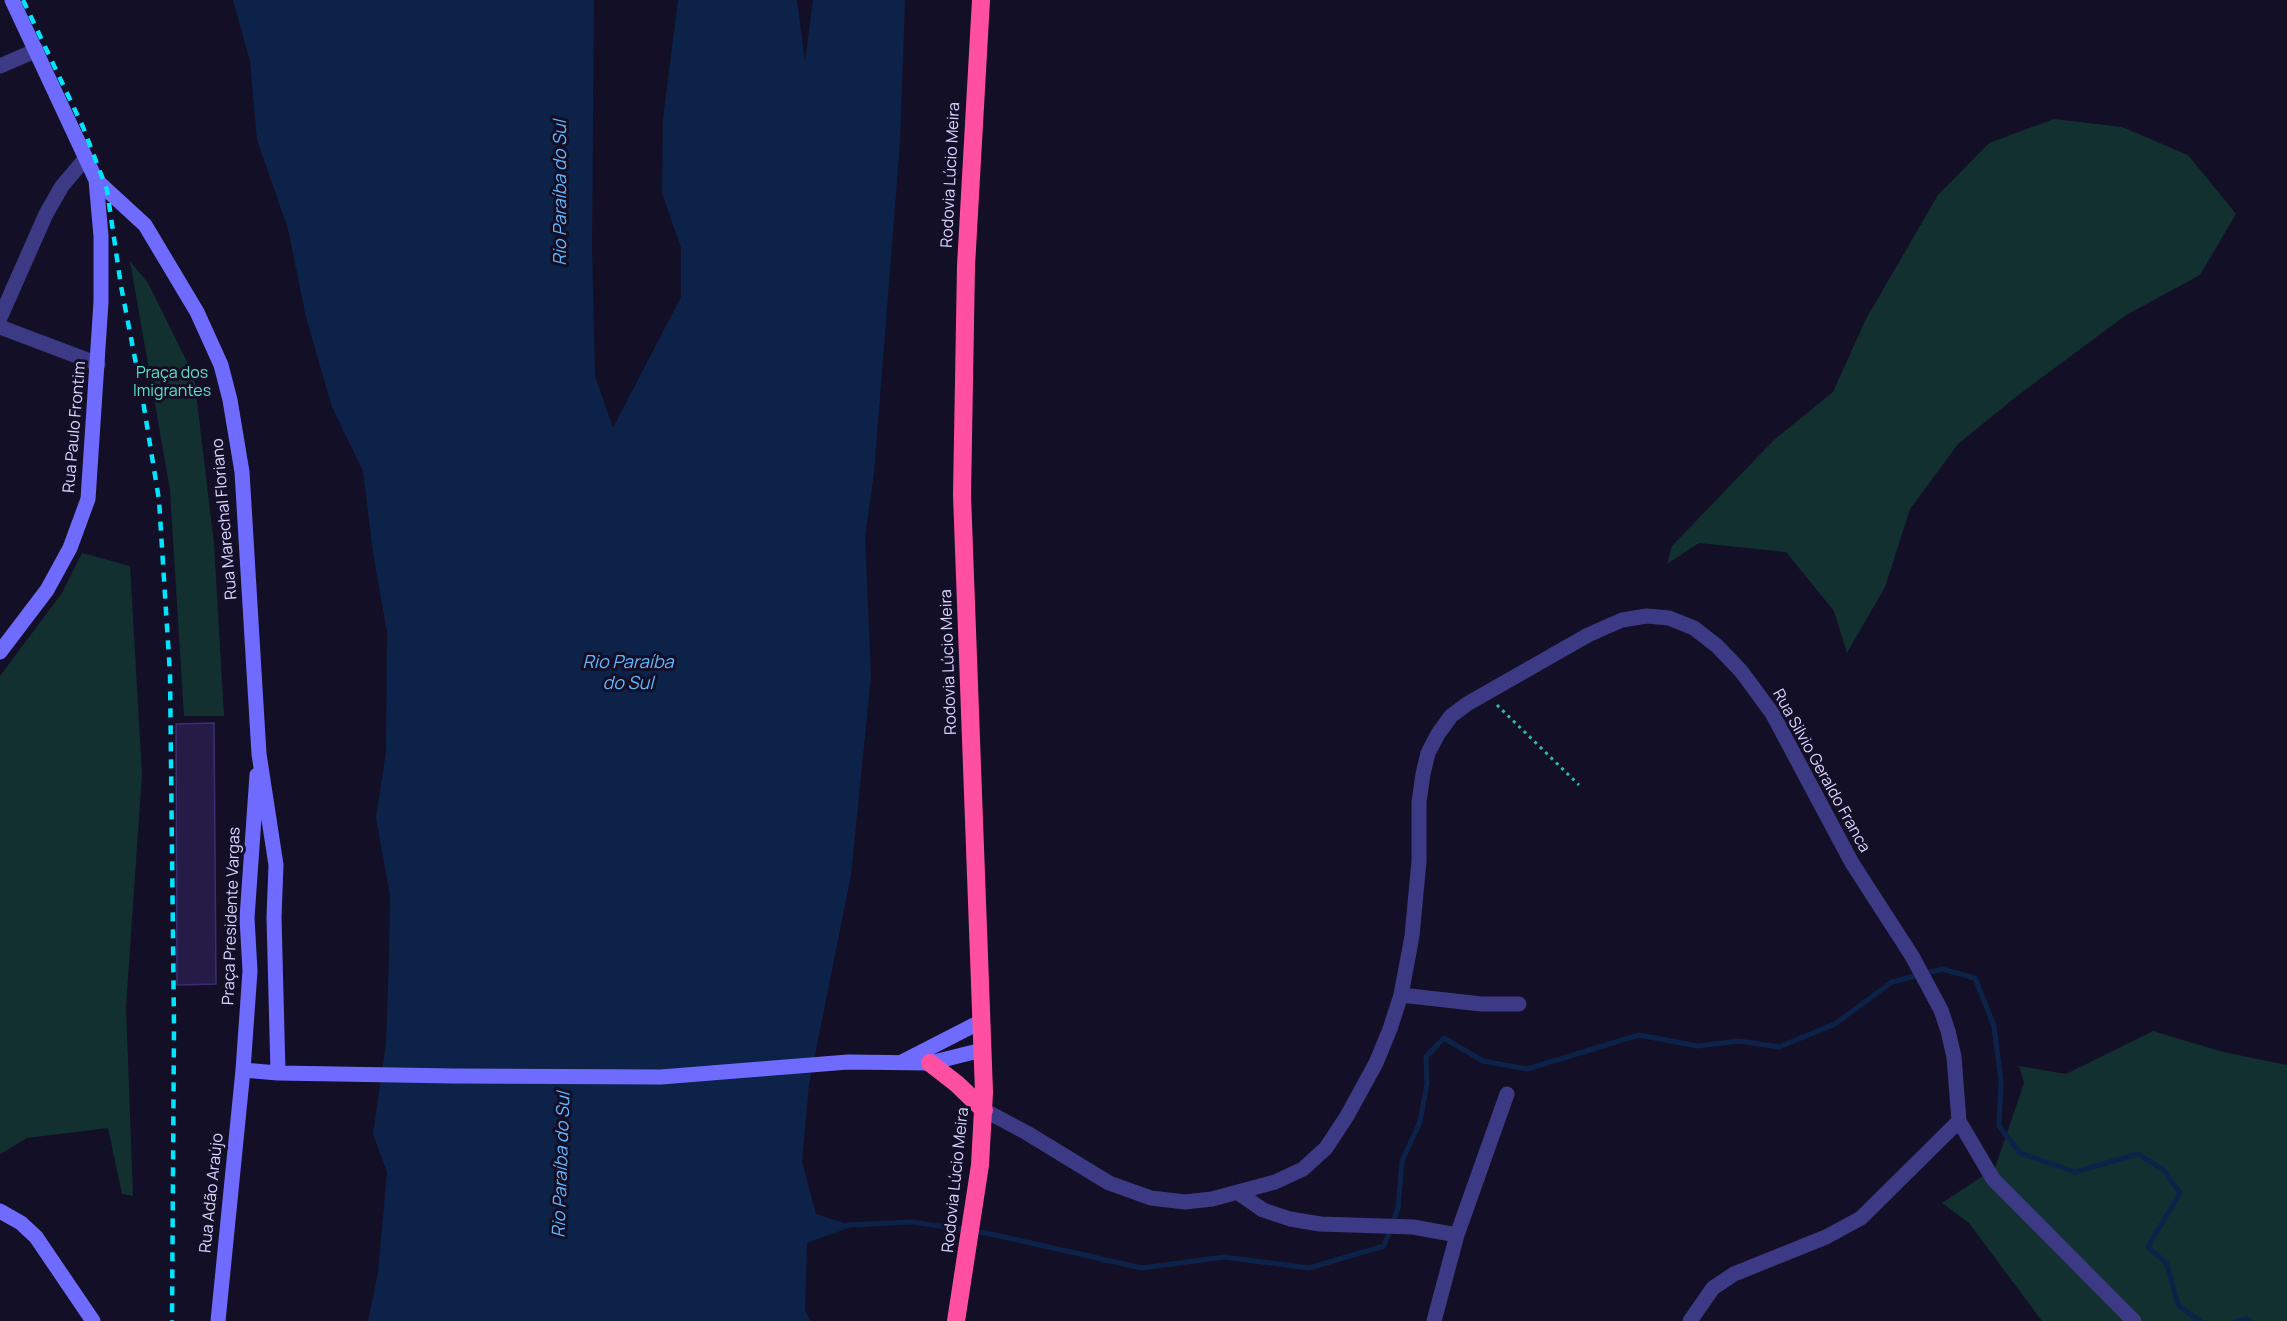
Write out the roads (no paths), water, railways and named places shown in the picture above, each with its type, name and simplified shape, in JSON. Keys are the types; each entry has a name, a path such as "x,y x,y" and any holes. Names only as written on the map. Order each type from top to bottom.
{"highway":[{"name":"Rodovia Lúcio Meira","path":"956,1321 974,1215 984,1110 963,495 966,266 981,0"},
{"path":"930,1063 984,1110"}],"main road":[{"path":"12,0 96,180"},
{"name":"Rua Paulo Frontim","path":"0,652 47,590 70,548 88,499 98,364 101,247 96,180"},
{"name":"Rua Marechal Floriano","path":"96,180 145,225 196,312 221,364 230,400 242,472 259,754"},
{"path":"259,754 276,865 274,917 278,1073"},
{"name":"Praça Presidente Vargas","path":"243,1070 250,971 247,918 259,754"},
{"path":"247,918 274,917"},
{"path":"250,971 275,971"},
{"path":"897,1065 981,1021"},
{"path":"243,1070 278,1073 661,1077 848,1062 897,1065 930,1063 982,1050"},
{"name":"Rua Adão Araújo","path":"218,1321 243,1070"},
{"path":"0,1211 21,1223 36,1237 93,1321"}],"street":[{"path":"0,66 37,50"},
{"path":"0,318 46,214 62,186 85,159"},
{"path":"0,327 98,364"},
{"name":"Rua Silvio Geraldo Franca","path":"984,1110 1027,1133 1109,1183 1151,1198 1185,1202 1240,1194 1303,1169 1326,1148 1376,1063 1401,995 1412,936 1419,861 1419,802 1428,753 1451,716 1588,635 1622,620 1647,616 1669,618 1694,628 1717,646 1741,671 1772,713 1852,863 1912,956 1941,1010 1954,1057 1959,1121"},
{"path":"1401,995 1481,1004 1519,1004"},
{"path":"1434,1321 1457,1235 1507,1094"},
{"path":"1690,1321 1713,1287 1734,1274 1826,1237 1862,1218 1959,1121 1993,1179 2134,1321"},
{"path":"1240,1194 1263,1210 1290,1219 1320,1224 1413,1227 1457,1235"}],"water":[{"name":"Rio Paraíba do Sul","path":"233,0 594,0 592,247 595,376 613,428 681,297 681,248 662,193 663,119 678,0 797,0 805,61 813,0 905,0 900,142 874,473 865,537 871,677 851,875 809,1084 802,1162 816,1214 854,1226 807,1243 805,1310 810,1321 368,1321 378,1273 387,1172 373,1134 386,1044 389,959 390,895 376,818 386,752 387,632 373,552 363,471 332,407 306,317 288,229 257,140 250,61"}],"waterway":[{"path":"848,1225 912,1222 986,1233 1142,1268 1224,1257 1309,1268 1384,1246 1398,1208 1402,1161 1420,1122 1427,1084 1426,1057 1444,1038 1483,1061 1527,1069 1639,1035 1698,1046 1739,1041 1779,1047 1835,1024 1892,982 1942,969 1975,978 1994,1026 2001,1081 1999,1126 2020,1153 2075,1172 2138,1154 2164,1170 2180,1193 2148,1247 2167,1264 2178,1305 2200,1321"},
{"path":"2236,1321 2247,1319 2250,1321"}],"railway":[{"path":"23,0 83,127 107,190 121,286 159,500 170,674 174,1027 172,1321"}],"park label":[{"name":"Praça dos Imigrantes","path":"172,383"}]}
